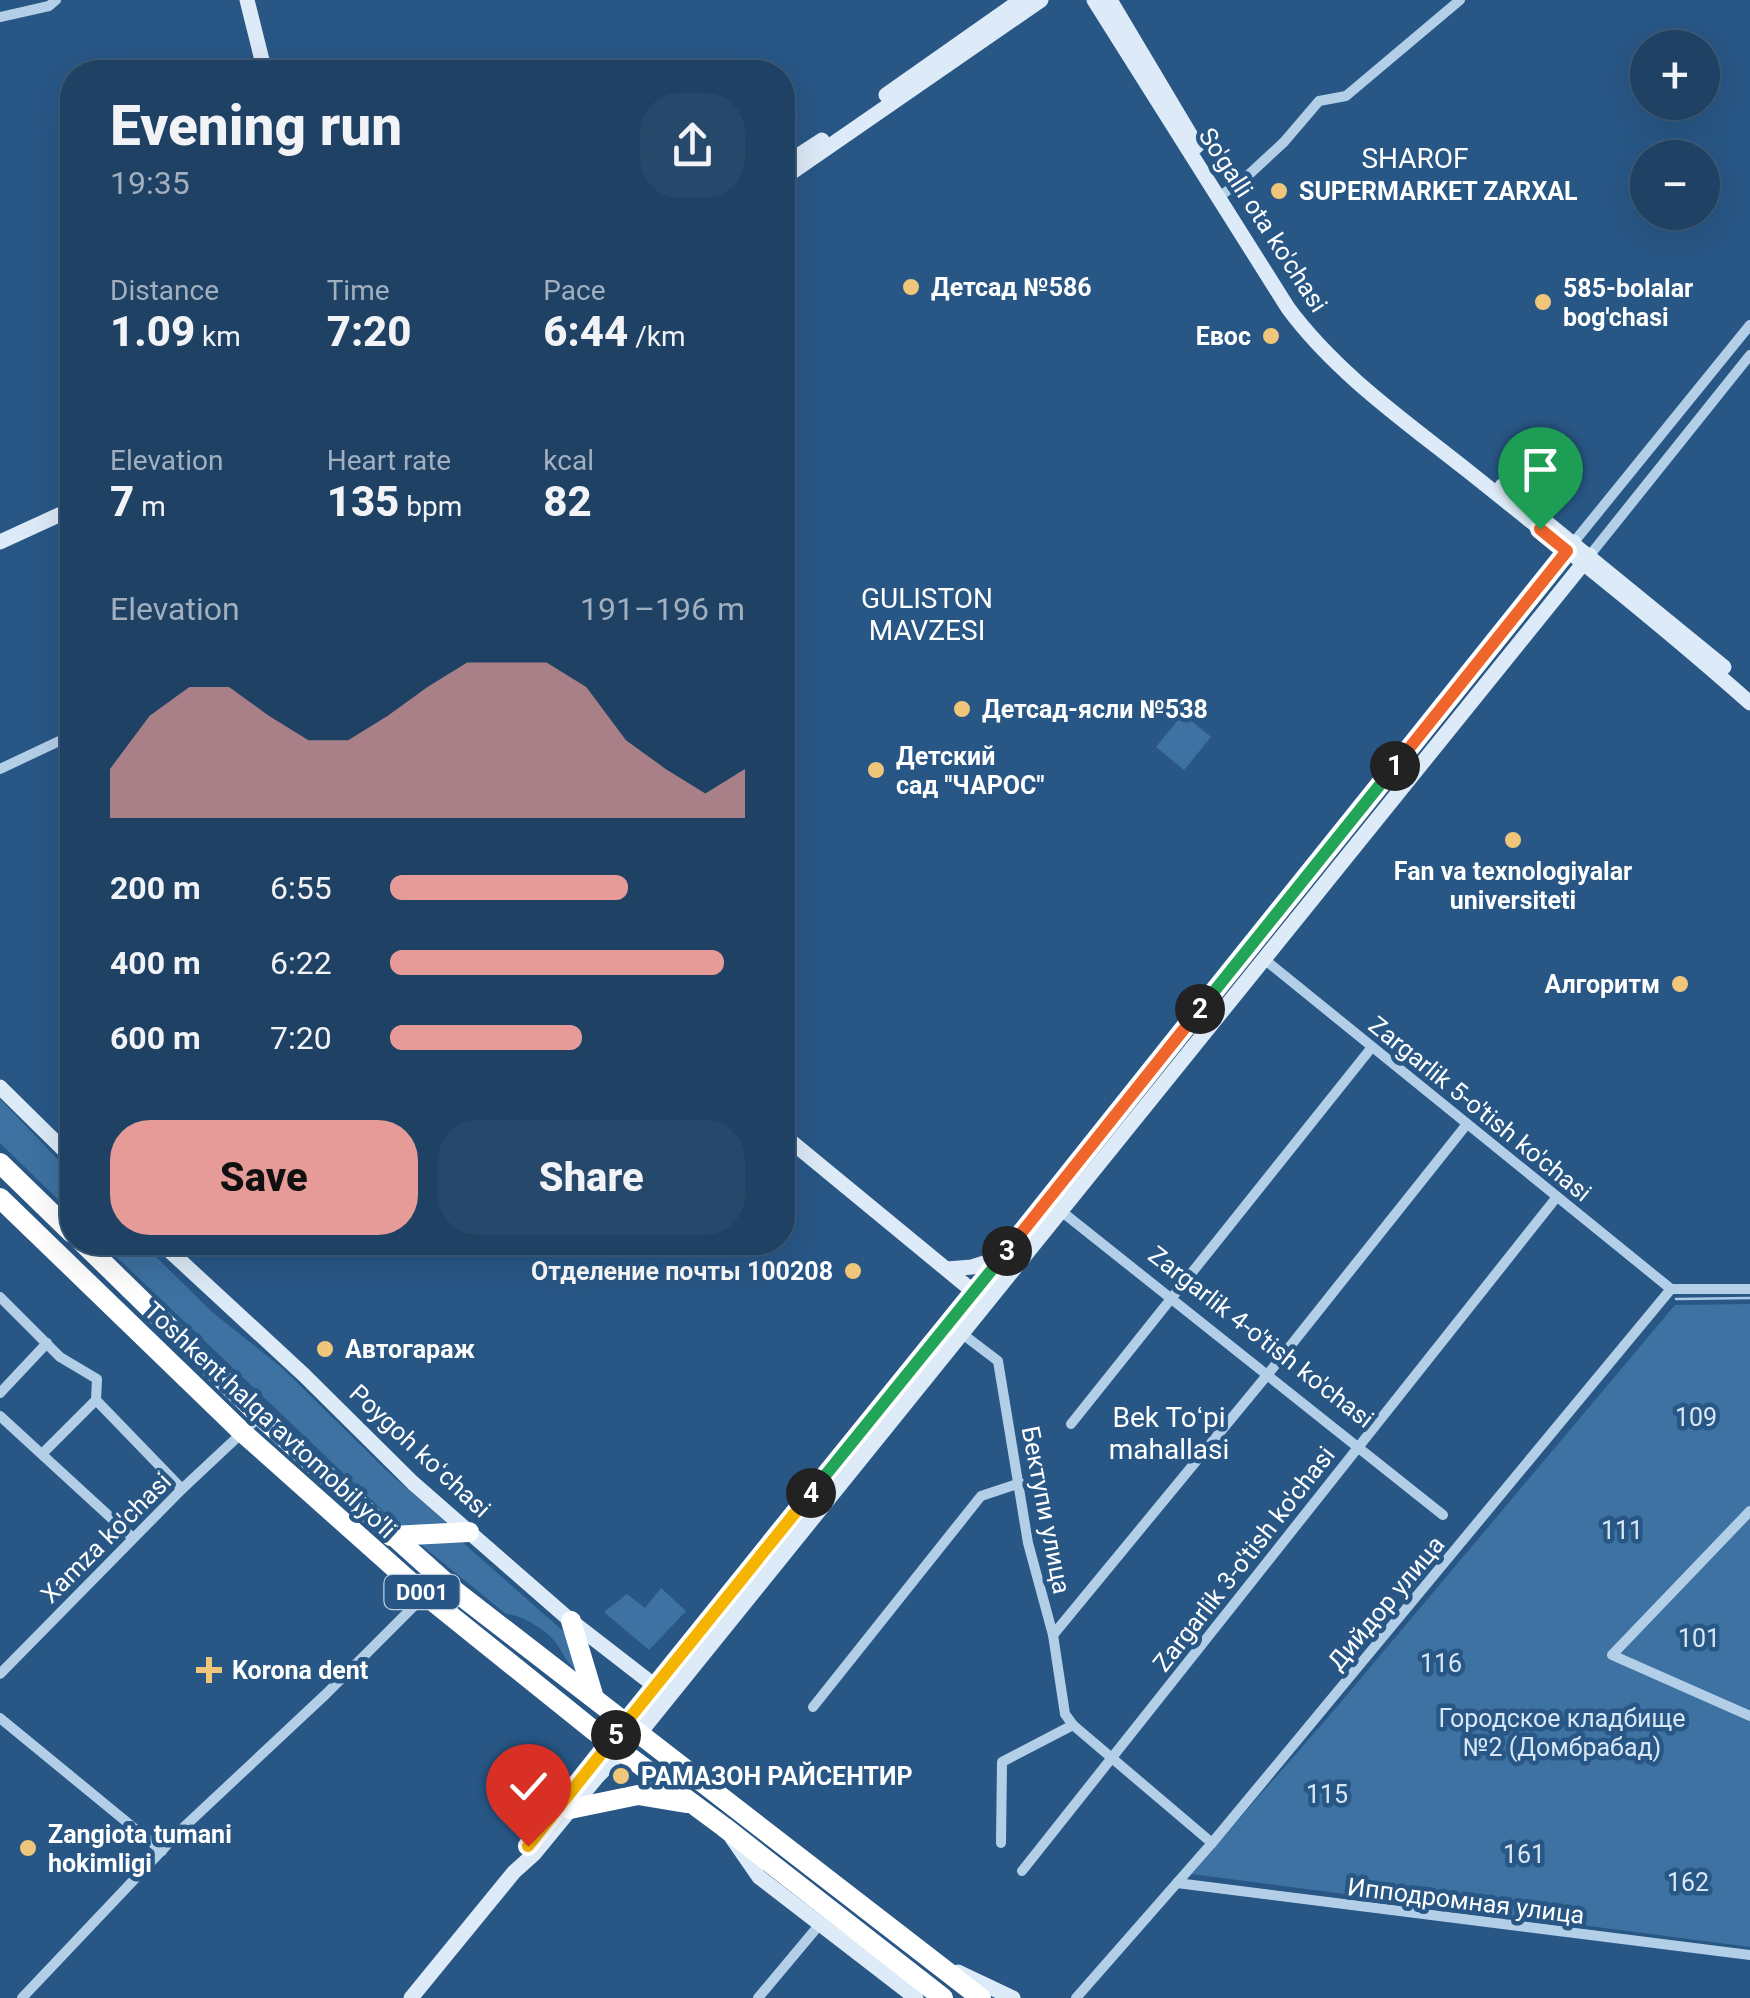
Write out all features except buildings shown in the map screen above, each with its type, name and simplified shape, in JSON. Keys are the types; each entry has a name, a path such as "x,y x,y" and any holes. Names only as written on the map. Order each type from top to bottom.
{"highway":[{"path":"0,1163 60,1221"},
{"name":"Toshkent halqa avtomobil yo'li","path":"0,1198 242,1432 424,1595 943,1998"},
{"name":"Toshkent halqa avtomobil yo'li","path":"95,1255 260,1416 391,1536 632,1729 981,1998"},
{"path":"391,1536 469,1532"},
{"path":"571,1620 595,1700"},
{"path":"570,1809 638,1794 695,1805"},
{"path":"788,1876 801,1856"}],"main road":[{"path":"247,0 262,60"},
{"path":"257,0 272,60"},
{"path":"795,157 1022,0"},
{"path":"795,170 1041,0"},
{"name":"So'galli ota ko'chasi","path":"1094,0 1294,303 1334,349 1750,690"},
{"name":"So'galli ota ko'chasi","path":"1110,0 1221,195"},
{"path":"0,542 60,514"},
{"path":"0,553 60,526"},
{"path":"632,1729 655,1686 1571,546"},
{"path":"514,1872 528,1846 632,1729 962,1334 1587,559"},
{"name":"So'galli ota ko'chasi","path":"1587,559 1750,702"},
{"path":"1310,871 1326,883"},
{"path":"1250,947 1264,959"},
{"path":"0,1087 60,1146"},
{"path":"795,1145 948,1269 971,1294"},
{"path":"795,1155 985,1305"},
{"name":"Zargarlik 4-o'tish ko'chasi","path":"1046,1200 1061,1211"},
{"name":"Poygoh koʻchasi","path":"174,1255 469,1532 655,1686"},
{"path":"948,1269 1001,1258"},
{"path":"411,1998 514,1872 534,1854 616,1747"},
{"path":"724,1826 759,1877 916,1998"},
{"path":"939,1963 1013,1998"}],"street":[{"path":"0,17 49,6 56,0"},
{"path":"1221,195 1284,142 1319,101 1346,96 1460,0"},
{"path":"1571,546 1750,325"},
{"path":"1587,559 1750,355"},
{"path":"1657,440 1672,452"},
{"path":"0,769 60,741"},
{"name":"Zargarlik 5-o'tish ko'chasi","path":"1264,959 1671,1289"},
{"path":"1071,1424 1372,1047"},
{"path":"1053,1636 1467,1124"},
{"name":"Zargarlik 3-o'tish ko'chasi","path":"1022,1871 1556,1198"},
{"name":"Zargarlik 4-o'tish ko'chasi","path":"1061,1211 1443,1515"},
{"path":"1671,1289 1750,1289"},
{"name":"Дийдор улица","path":"1076,1998 1212,1842 1671,1289"},
{"path":"0,1296 60,1357 97,1379 96,1400 42,1454"},
{"name":"Бектупи улица","path":"948,1323 998,1362 1028,1543 1053,1636 1066,1714 1073,1725"},
{"path":"0,1393 47,1343"},
{"path":"96,1400 182,1488"},
{"path":"0,1416 134,1538"},
{"name":"Xamza ko'chasi","path":"0,1674 182,1488 260,1416"},
{"path":"813,1707 981,1496 1020,1483"},
{"path":"1750,1511 1612,1656 1750,1716"},
{"path":"22,1998 162,1851 424,1595"},
{"path":"0,1718 162,1851"},
{"path":"1001,1843 1002,1762 1073,1725 1212,1842"},
{"name":"Ипподромная улица","path":"1177,1883 1750,1955"},
{"path":"758,1998 820,1924"}],"green space":[{"path":"1183,714 1211,737 1184,770 1156,747"},
{"path":"0,1099 60,1162 60,1201 0,1143"},
{"path":"115,1255 154,1255 212,1312 281,1367 387,1471 447,1523 404,1531"},
{"name":"Городское кладбище №2 (Домбрабад)","path":"1750,1304 1750,1947 1191,1874 1675,1305"},
{"path":"460,1540 571,1638 577,1671 547,1634 527,1620 506,1614 420,1544"},
{"path":"661,1588 686,1611 649,1650 604,1612 627,1594 645,1608"}],"waterway":[{"path":"1676,1299 1750,1298"}],"place":[{"name":"SUPERMARKET ZARXAL","path":"1279,191"},
{"name":"Детсад №586","path":"911,287"},
{"name":"585-bolalar bog'chasi","path":"1543,302"},
{"name":"Евос","path":"1271,336"},
{"name":"Детсад-ясли №538","path":"962,709"},
{"name":"Детский сад \"ЧАРОС\"","path":"876,770"},
{"name":"Fan va texnologiyalar universiteti","path":"1513,840"},
{"name":"Алгоритм","path":"1680,984"},
{"name":"Отделение почты 100208","path":"853,1271"},
{"name":"Автогараж","path":"325,1349"},
{"name":"Korona dent","path":"209,1670"},
{"name":"РАМАЗОН РАЙСЕНТИР","path":"621,1776"},
{"name":"Zangiota tumani hokimligi","path":"28,1848"}],"district":[{"name":"SHAROF","path":"1415,158"},
{"name":"GULISTON MAVZESI","path":"927,614"},
{"name":"Bek Toʻpi mahallasi","path":"1169,1433"}],"route":[{"path":"528,1846 1567,551 1540,529"}],"park label":[{"name":"109","path":"1696,1417"},
{"name":"111","path":"1622,1530"},
{"name":"101","path":"1699,1638"},
{"name":"116","path":"1441,1663"},
{"name":"115","path":"1327,1794"},
{"name":"161","path":"1524,1854"},
{"name":"162","path":"1688,1882"}]}
